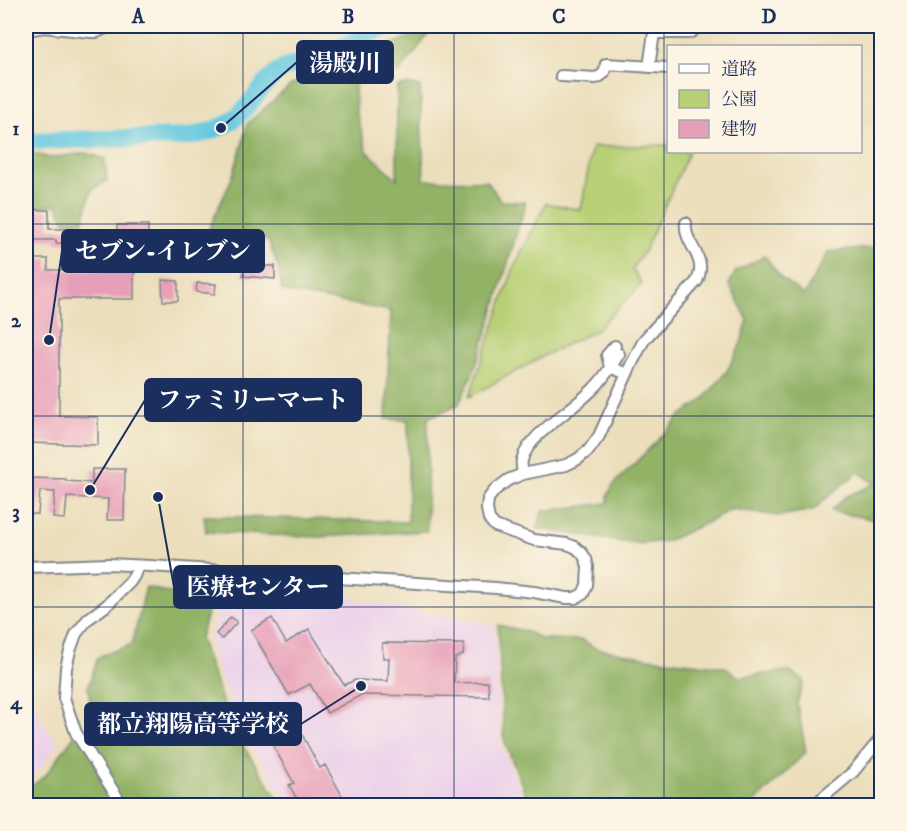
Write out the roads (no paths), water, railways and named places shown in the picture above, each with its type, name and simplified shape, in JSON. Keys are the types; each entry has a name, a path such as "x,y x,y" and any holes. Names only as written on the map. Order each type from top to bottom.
{"street":[{"path":"26,30 44,27 97,32 110,26"},
{"path":"649,67 654,33 689,33 695,26"},
{"path":"561,76 596,78 605,73 606,64 667,68"},
{"path":"26,567 108,564 496,588 566,598 575,598 583,594 587,585 588,567 581,552 567,544 534,540 495,526 489,519 488,499 508,480 523,474 566,465 589,450 644,340 700,275 700,261 686,229 686,223"},
{"path":"523,474 522,459 531,442 596,387 610,367 617,350"},
{"path":"610,367 627,374"},
{"path":"123,806 76,733 64,698 66,668 76,634 88,619 107,605 130,582 138,566"},
{"path":"813,806 853,772 882,737"}],"waterway":[{"path":"26,141 188,137 209,132 226,125 240,114 270,78 278,72 385,26"}],"place":[{"name":"湯殿川","path":"221,128"},
{"name":"セブン-イレブン","path":"49,340"},
{"name":"ファミリーマート","path":"90,490"},
{"name":"医療センター","path":"158,497"},
{"name":"都立翔陽高等学校","path":"361,686"}]}
